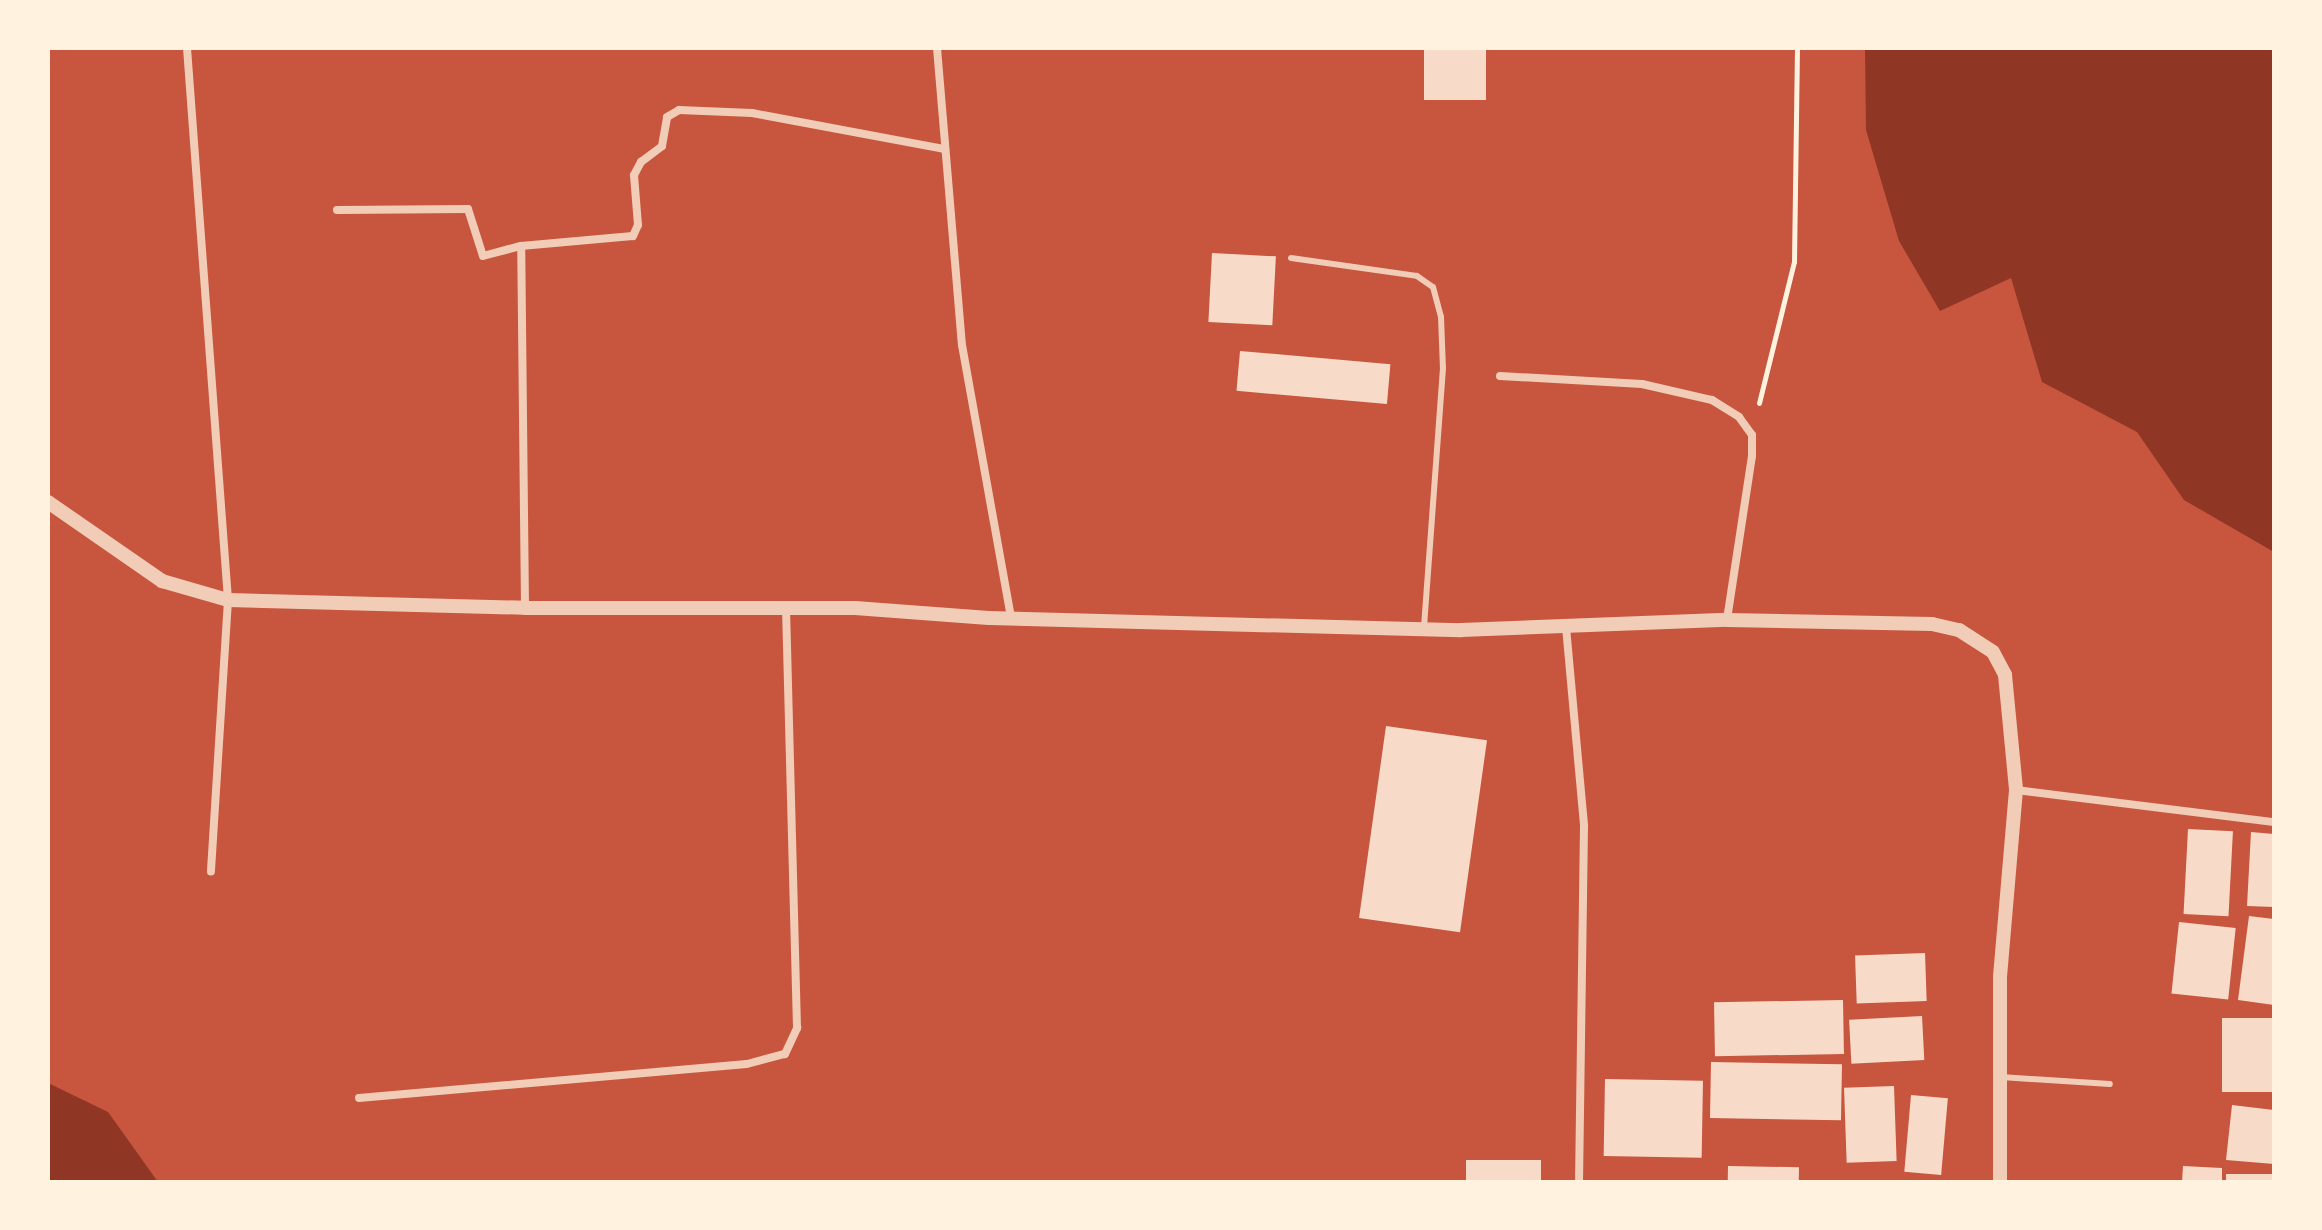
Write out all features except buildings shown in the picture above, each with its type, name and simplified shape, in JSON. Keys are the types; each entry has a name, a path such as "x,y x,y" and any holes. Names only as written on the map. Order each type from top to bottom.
{"street":[{"path":"187,48 228,600 211,871"},
{"path":"937,48 962,345 1011,618"},
{"path":"337,210 468,209 483,256 521,246 633,236 638,225 634,175 641,162 662,146 667,117 679,110 752,113 944,149"},
{"path":"521,246 525,608"},
{"path":"1500,376 1642,384 1712,400 1739,417 1752,435 1727,620"},
{"path":"48,502 162,581 228,600 525,608 786,606 1011,618 1424,626 1566,627 1727,620 1932,624 1959,630 1993,652 2005,675 2016,790 2000,977 2000,1182"},
{"path":"359,1098 747,1064 785,1054 797,1028 786,606"},
{"path":"1566,627 1584,826 1579,1182"},
{"path":"2016,790 2274,822"}],"lane":[{"path":"1291,258 1417,276 1433,287 1441,317 1443,368 1424,626"},
{"path":"2001,1077 2110,1084"}],"path":[{"path":"1752,435 1794,262 1797,48"}],"shaded area":[{"path":"1865,48 2274,48 2274,552 2184,500 2137,432 2042,382 2011,278 1940,311 1899,241 1866,130"},
{"path":"48,1083 108,1112 158,1182 48,1182"}]}
